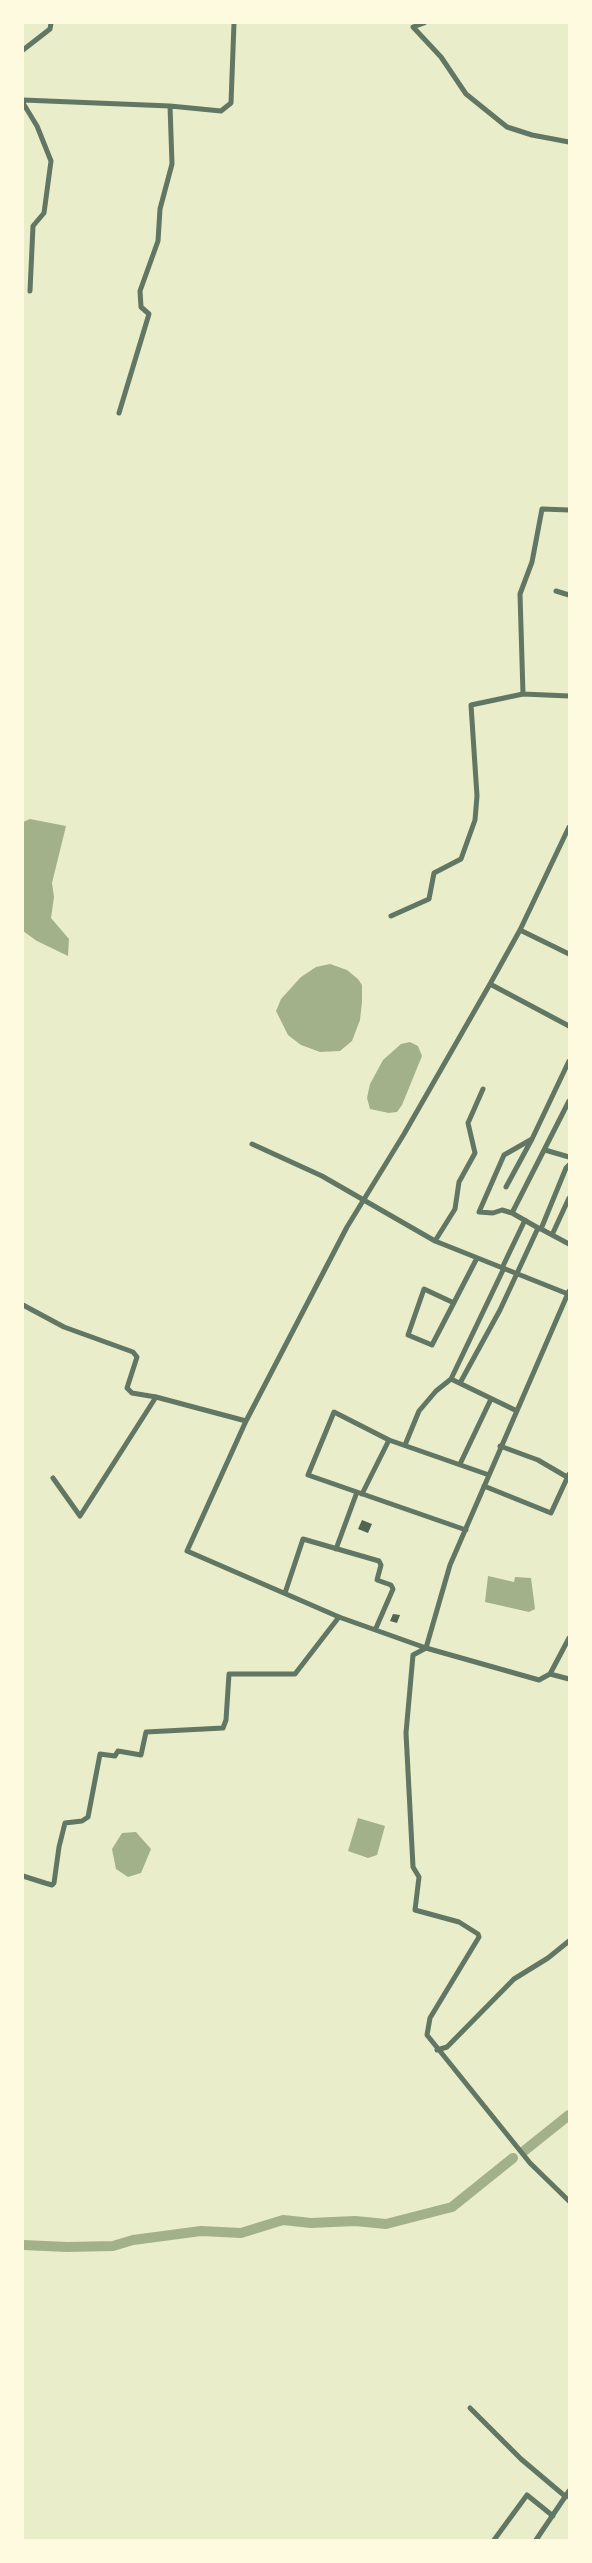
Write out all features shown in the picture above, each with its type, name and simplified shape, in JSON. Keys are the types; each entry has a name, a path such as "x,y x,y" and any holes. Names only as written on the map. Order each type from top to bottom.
{"street":[{"path":"23,50 50,29 51,23"},
{"path":"23,101 170,106 221,111 231,103 234,23"},
{"path":"425,23 413,27 441,57 466,94 507,127 569,142"},
{"path":"23,101 37,126 51,161 44,213 33,226 30,291"},
{"path":"119,412 149,314 141,307 140,291 158,241 160,209 172,164 170,106"},
{"path":"523,694 520,594 532,562 542,509 569,510"},
{"path":"556,591 569,594"},
{"path":"391,916 429,899 434,873 461,859 475,820 477,796 471,705 523,694 569,696"},
{"path":"569,827 520,930 404,1134 363,1199 246,1421 187,1551 340,1617 426,1648 539,1680 550,1674 569,1638"},
{"path":"520,930 569,954"},
{"path":"490,984 569,1025"},
{"path":"506,1187 569,1061"},
{"path":"435,1241 455,1209 459,1182 475,1153 468,1123 483,1089"},
{"path":"512,1213 569,1101"},
{"path":"532,1139 504,1155 479,1212 493,1213 502,1210 512,1213 539,1229 568,1241"},
{"path":"252,1144 322,1176 435,1241 569,1293 450,1565 426,1648 413,1655 406,1733 413,1867 419,1877 415,1910 459,1922 478,1934 430,2018 427,2035 530,2163 569,2201"},
{"path":"545,1150 569,1157"},
{"path":"460,1383 517,1274 568,1167"},
{"path":"552,1235 569,1198"},
{"path":"405,1445 419,1411 436,1391 451,1379 525,1220"},
{"path":"454,1303 424,1289 408,1335 432,1345 454,1303 477,1258"},
{"path":"23,1305 64,1327 134,1352 137,1357 127,1388 132,1393 246,1421"},
{"path":"451,1379 517,1411"},
{"path":"53,1478 80,1516 156,1397"},
{"path":"460,1464 491,1399"},
{"path":"466,1530 308,1475 334,1412 388,1440 488,1475"},
{"path":"336,1549 360,1493 388,1440"},
{"path":"484,1486 551,1513 568,1475 500,1446"},
{"path":"285,1593 302,1540 310,1540 381,1562 377,1580 391,1585 393,1589 376,1628"},
{"path":"23,1876 52,1885 65,1823 86,1820 88,1817 100,1754 115,1756 117,1751 141,1755 146,1732 223,1728 229,1674 295,1674 340,1617"},
{"path":"550,1674 569,1679"},
{"path":"437,2050 447,2047 514,1979 569,1941"},
{"path":"470,2408 521,2459 567,2494 536,2540"},
{"path":"494,2540 527,2495 553,2516"}],"shaded area":[{"path":"30,819 66,826 52,883 54,897 51,918 69,939 68,956 23,931 23,822"},
{"path":"330,964 347,970 362,985 360,1020 352,1041 340,1051 320,1052 301,1045 288,1035 276,1011 281,999 301,977 316,967"},
{"path":"410,1042 418,1046 422,1056 402,1105 397,1112 389,1113 370,1109 367,1098 370,1084 383,1060 401,1044"},
{"path":"488,1576 514,1582 515,1577 531,1578 535,1609 529,1612 485,1602"},
{"path":"358,1818 385,1826 377,1855 368,1858 348,1851"},
{"path":"136,1832 151,1849 141,1873 128,1877 116,1869 112,1849 122,1833"}],"building":[{"path":"362,1520 372,1524 368,1533 358,1529"},
{"path":"393,1614 400,1615 397,1623 390,1621"}],"waterway":[{"path":"524,2151 569,2115"},
{"path":"23,2245 113,2246 133,2240 201,2231 241,2233 283,2220 386,2224 452,2207 513,2158"}]}
